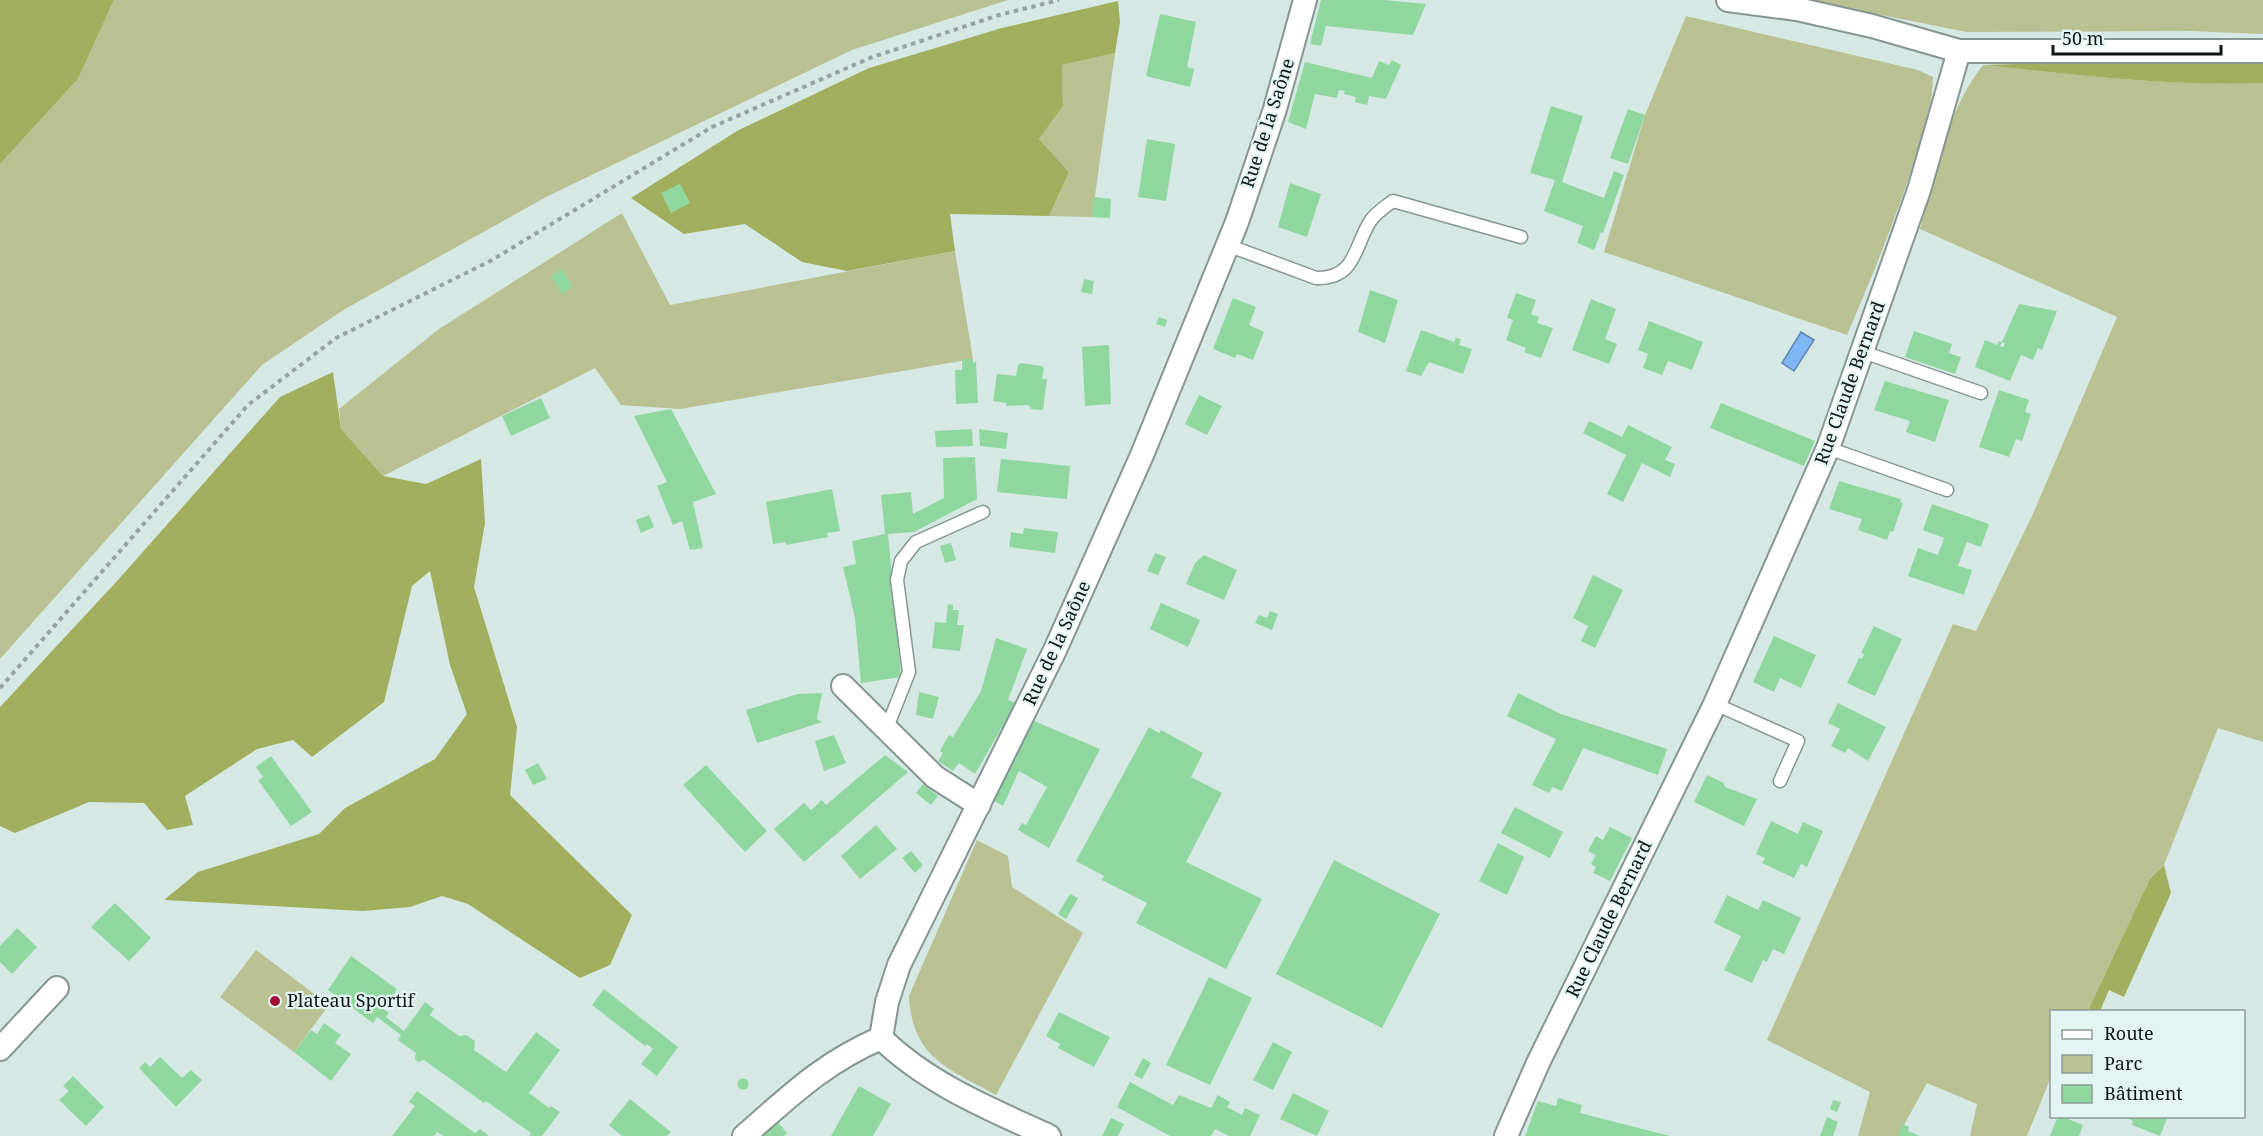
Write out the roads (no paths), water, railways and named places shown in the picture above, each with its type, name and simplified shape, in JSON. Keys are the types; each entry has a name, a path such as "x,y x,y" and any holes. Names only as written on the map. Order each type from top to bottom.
{"street":[{"name":"Rue de la Saône","path":"881,1038 888,1002 899,965 1055,650 1103,542 1227,244 1275,109 1305,0"},
{"path":"1728,0 1797,9 1861,23 1959,51 2263,51"},
{"name":"Rue Claude Bernard","path":"1506,1136 1538,1063 1715,704 1828,448 1920,190 1959,51"},
{"path":"843,686 935,777 978,805"},
{"path":"0,1050 57,988"},
{"path":"744,1136 824,1067 847,1052 881,1038 907,1062 948,1088 1049,1136"}],"lane":[{"path":"1227,244 1316,278 1328,278 1336,275 1355,257 1370,221 1381,209 1393,201 1521,237"},
{"path":"1863,352 1981,393"},
{"path":"1828,448 1947,490"},
{"path":"886,730 909,672 897,580 901,561 916,542 983,512"},
{"path":"1715,704 1798,741 1780,781"}],"water":[{"path":"1801,332 1814,340 1794,371 1782,363"}],"place":[{"name":"Plateau Sportif","path":"275,1001"}]}
